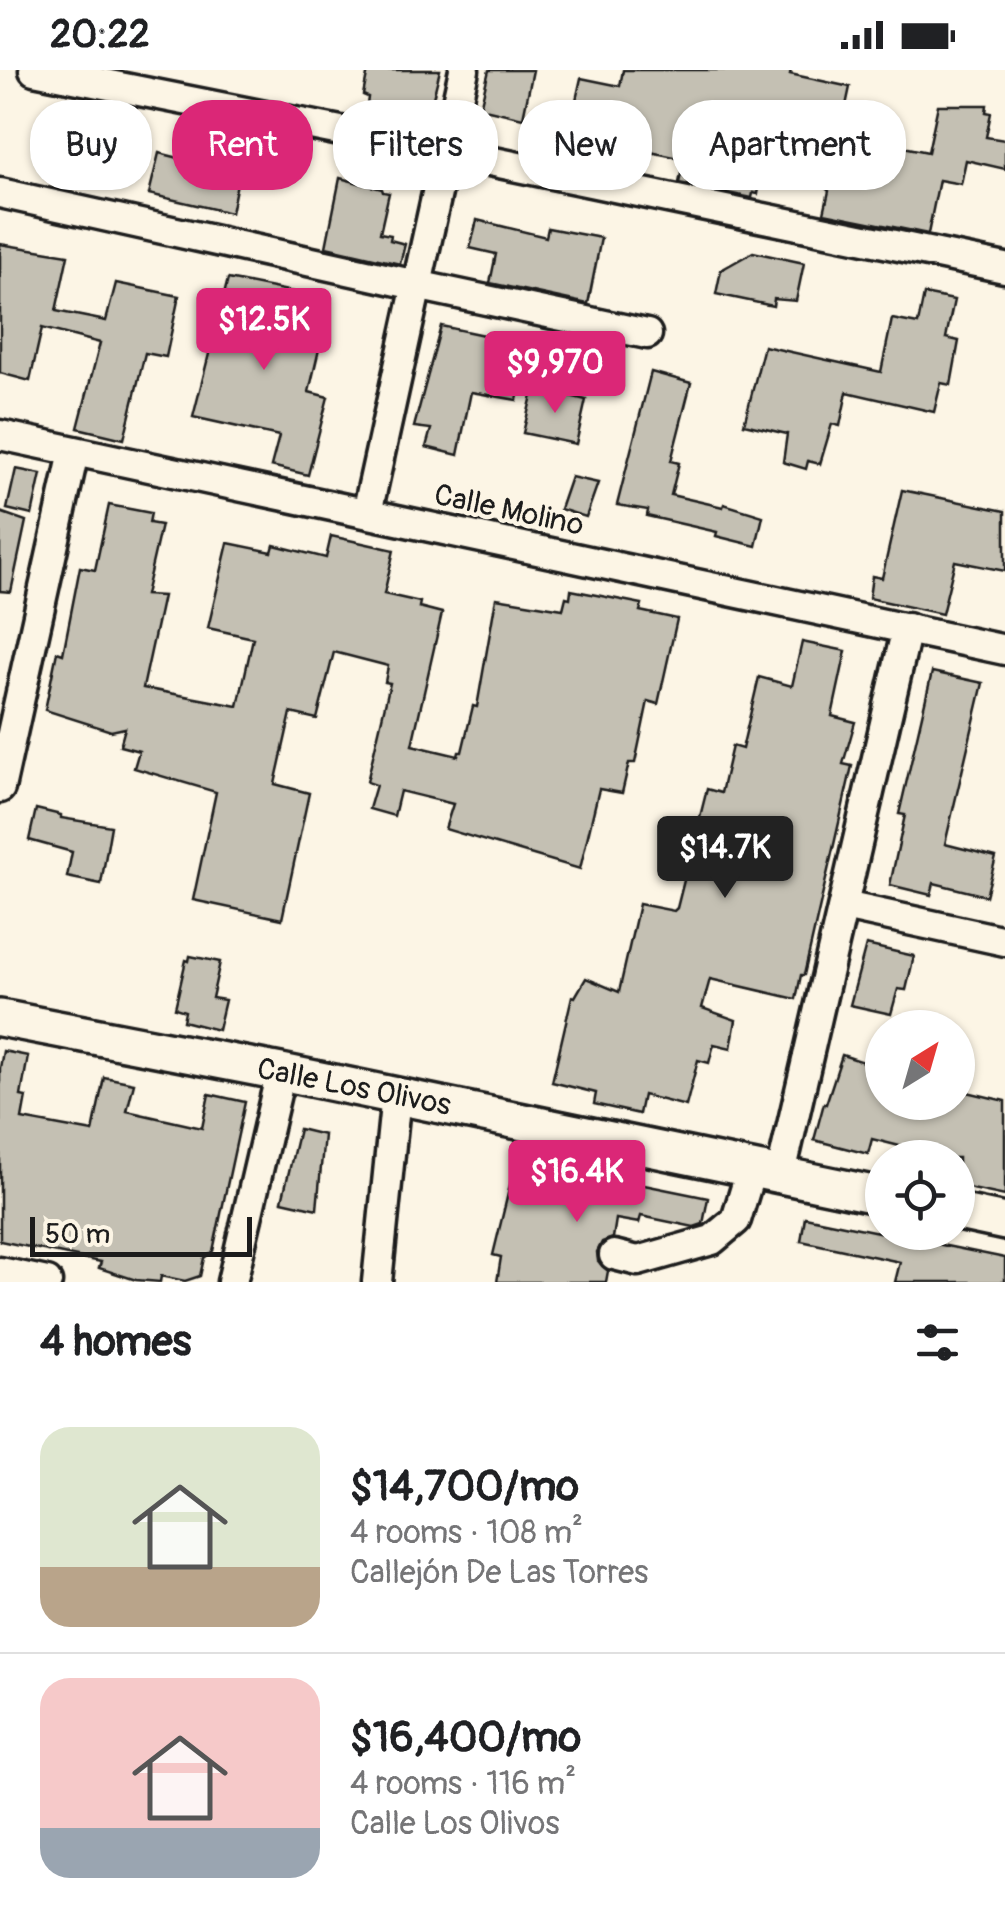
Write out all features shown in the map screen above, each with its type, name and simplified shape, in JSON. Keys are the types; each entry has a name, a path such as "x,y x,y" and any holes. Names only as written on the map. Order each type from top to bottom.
{"main road":[{"name":"Calle Los Olivos","path":"0,1018 865,1192"},
{"path":"975,1216 1005,1222"}],"street":[{"path":"34,70 333,130"},
{"path":"457,100 464,70"},
{"path":"498,163 1005,268"},
{"path":"367,514 437,190"},
{"path":"0,193 647,334"},
{"name":"Calle Molino","path":"0,435 1005,650"},
{"path":"0,788 8,716 74,452"},
{"path":"614,1255 638,1261 712,1240 736,1220 766,1170 844,906 908,628"},
{"path":"844,906 1005,941"},
{"path":"232,1282 281,1072"},
{"path":"377,1282 396,1095"},
{"path":"0,1272 47,1282"}],"building":[{"path":"368,70 440,70 432,100 368,100 363,95"},
{"path":"489,70 533,70 527,100 518,100 518,117 498,112 498,100 482,100"},
{"path":"623,70 791,70 790,74 850,87 847,100 672,100 672,156 652,152 652,100 576,100 581,78 620,86"},
{"path":"938,105 987,105 986,112 991,113 986,137 1005,140 1005,169 966,160 961,184 939,180 928,234 824,213 829,191 906,190 906,148 928,152"},
{"path":"159,153 172,156 172,190 236,190 231,213 149,194"},
{"path":"338,190 389,193 380,233 405,244 400,264 326,247"},
{"path":"713,190 759,190 752,198"},
{"path":"477,220 546,237 548,228 601,238 588,304 490,283 496,254 470,248"},
{"path":"0,244 68,255 56,311 106,321 116,283 179,296 166,357 145,353 124,439 78,428 100,343 42,328 30,381 0,373"},
{"path":"753,252 804,263 796,301 774,299 773,306 716,294 721,270"},
{"path":"228,279 293,292 287,319 324,328 309,392 328,397 308,475 271,466 279,436 193,417"},
{"path":"924,294 954,300 946,338 959,341 951,385 941,383 934,412 847,392 840,426 832,424 820,464 808,461 806,469 783,462 787,434 744,424 764,346 881,372 892,319 918,324"},
{"path":"441,326 493,337 487,358 525,365 517,400 471,392 458,455 426,447 431,429 414,427"},
{"path":"651,372 691,383 671,461 679,463 671,495 723,507 724,504 763,516 756,546 716,536 717,532 647,516 648,510 617,505"},
{"path":"534,387 586,400 576,444 523,433"},
{"path":"16,469 41,474 32,515 7,509"},
{"path":"571,477 598,483 586,517 560,509"},
{"path":"902,490 1005,511 1005,571 955,561 942,614 869,598 872,576 882,578"},
{"path":"109,505 151,513 149,523 161,525 145,595 163,596 143,688 238,706 253,638 208,628 228,543 272,552 274,545 326,558 331,536 394,550 384,594 420,602 419,607 442,613 412,745 458,756 473,706 477,707 496,598 563,609 571,590 642,604 640,611 677,619 658,704 648,701 635,763 629,763 622,793 599,789 580,869 445,829 453,804 400,791 394,816 369,809 376,785 367,782 390,683 385,682 388,666 334,652 317,719 291,713 275,784 309,793 282,919 193,900 216,792 134,768 139,751 120,746 125,728 111,731 45,710 57,652 63,654 80,567 95,570"},
{"path":"0,512 26,521 11,592 0,591"},
{"path":"802,642 846,651 832,716 855,722 843,764 852,766 796,999 710,979 702,1008 736,1020 731,1048 714,1044 709,1063 698,1060 686,1106 643,1095 639,1114 594,1104 596,1093 552,1082 572,996 586,978 619,992 639,904 674,911 677,908 707,789 721,793 732,746 742,749 759,677 792,686"},
{"path":"932,672 983,683 945,844 996,857 986,896 934,883 931,895 890,885 905,815 899,814"},
{"path":"36,809 61,818 111,826 101,884 67,877 72,852 29,840"},
{"path":"866,945 914,956 906,990 898,989 892,1010 850,1005"},
{"path":"190,956 220,962 212,998 225,1000 218,1030 183,1021 185,1011 175,1008"},
{"path":"3,1051 28,1056 21,1096 26,1097 22,1119 93,1132 104,1077 134,1083 127,1111 202,1128 209,1094 245,1102 213,1251 204,1258 200,1276 185,1281 161,1276 160,1282 136,1280 99,1268 101,1262 0,1241"},
{"path":"842,1055 865,1062 865,1120 975,1120 975,1094 1005,1101 1005,1196 975,1190 975,1140 872,1139 865,1140 865,1153 814,1140"},
{"path":"299,1129 324,1135 317,1209 282,1201"},
{"path":"513,1173 592,1190 595,1175 708,1198 703,1224 694,1227 641,1216 639,1223 616,1219 613,1238 602,1242 597,1252 598,1261 608,1271 606,1282 497,1282 501,1257 493,1255"},
{"path":"805,1217 865,1229 865,1250 966,1250 1005,1258 1005,1282 895,1282 900,1262 801,1241"}]}
